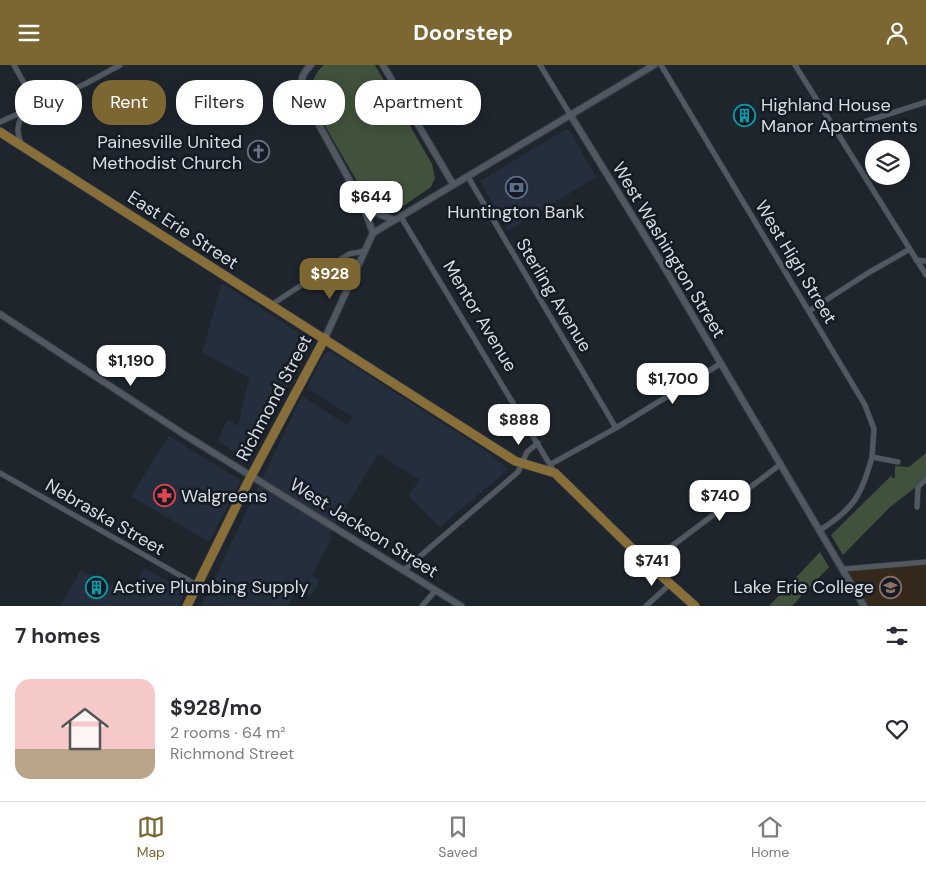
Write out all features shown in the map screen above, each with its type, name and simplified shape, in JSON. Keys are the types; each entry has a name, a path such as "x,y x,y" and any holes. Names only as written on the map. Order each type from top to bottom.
{"main road":[{"name":"East Erie Street","path":"0,132 515,461 555,473"},
{"name":"Richmond Street","path":"188,606 252,475 324,338"},
{"name":"Mentor Avenue","path":"555,473 648,564 695,606"}],"street":[{"path":"14,65 22,80"},
{"path":"82,85 120,65"},
{"path":"383,65 453,184"},
{"path":"540,65 571,116"},
{"path":"309,66 301,81 302,94 362,203 373,233 654,65"},
{"name":"West High Street","path":"662,65 865,405 874,429 872,457 864,488 850,507 820,530"},
{"path":"796,65 926,275"},
{"path":"836,131 926,102"},
{"path":"0,122 15,114"},
{"name":"West Washington Street","path":"571,116 664,267 864,606"},
{"path":"17,125 17,134 24,147"},
{"name":"Sterling Avenue","path":"468,177 616,428"},
{"path":"362,203 372,211 394,220"},
{"name":"Mentor Avenue","path":"401,217 555,473"},
{"name":"Richmond Street","path":"324,338 373,233"},
{"path":"809,311 868,273 910,249"},
{"path":"270,306 349,254 364,251"},
{"path":"916,260 926,261"},
{"name":"West Jackson Street","path":"0,314 185,435 461,606"},
{"path":"550,464 616,428 720,364"},
{"path":"404,570 518,472 527,453 538,443"},
{"path":"872,457 898,462"},
{"path":"648,564 781,464"},
{"name":"Nebraska Street","path":"0,473 197,585"},
{"path":"917,507 918,487 926,479"},
{"path":"843,569 926,562"},
{"path":"646,606 671,583"},
{"path":"422,606 436,590"}],"shaded area":[{"path":"566,129 570,131 596,177 508,231 480,181"},
{"path":"222,283 309,341 250,462 218,441 227,419 238,426 249,378 202,352"},
{"path":"332,352 491,454 508,470 440,527 408,495 420,480 378,454 329,535 332,538 312,575 320,581 310,596 298,590 287,606 201,606 302,396 347,425 353,417 307,388 324,354"},
{"path":"169,436 241,480 209,542 131,496"},
{"name":"Lake Erie College","path":"926,562 926,606 864,606 843,569"},
{"path":"144,568 186,591 179,606 60,606 81,570 131,595"}],"green space":[{"path":"324,65 375,65 384,80 355,80 355,125 410,125 432,164 435,178 431,187 396,211 378,207 366,197 325,125 345,125 345,80 313,80"},
{"path":"926,453 926,479 889,508 843,555 831,535 892,475 892,478 895,478 895,466 909,467"},
{"path":"820,552 829,567 792,606 769,606"}],"place":[{"name":"Highland House Manor Apartments","path":"745,115"},
{"name":"Painesville United Methodist Church","path":"258,152"},
{"name":"Huntington Bank","path":"516,187"},
{"name":"Walgreens","path":"165,496"},
{"name":"Active Plumbing Supply","path":"97,587"},
{"name":"Lake Erie College","path":"890,587"}]}
